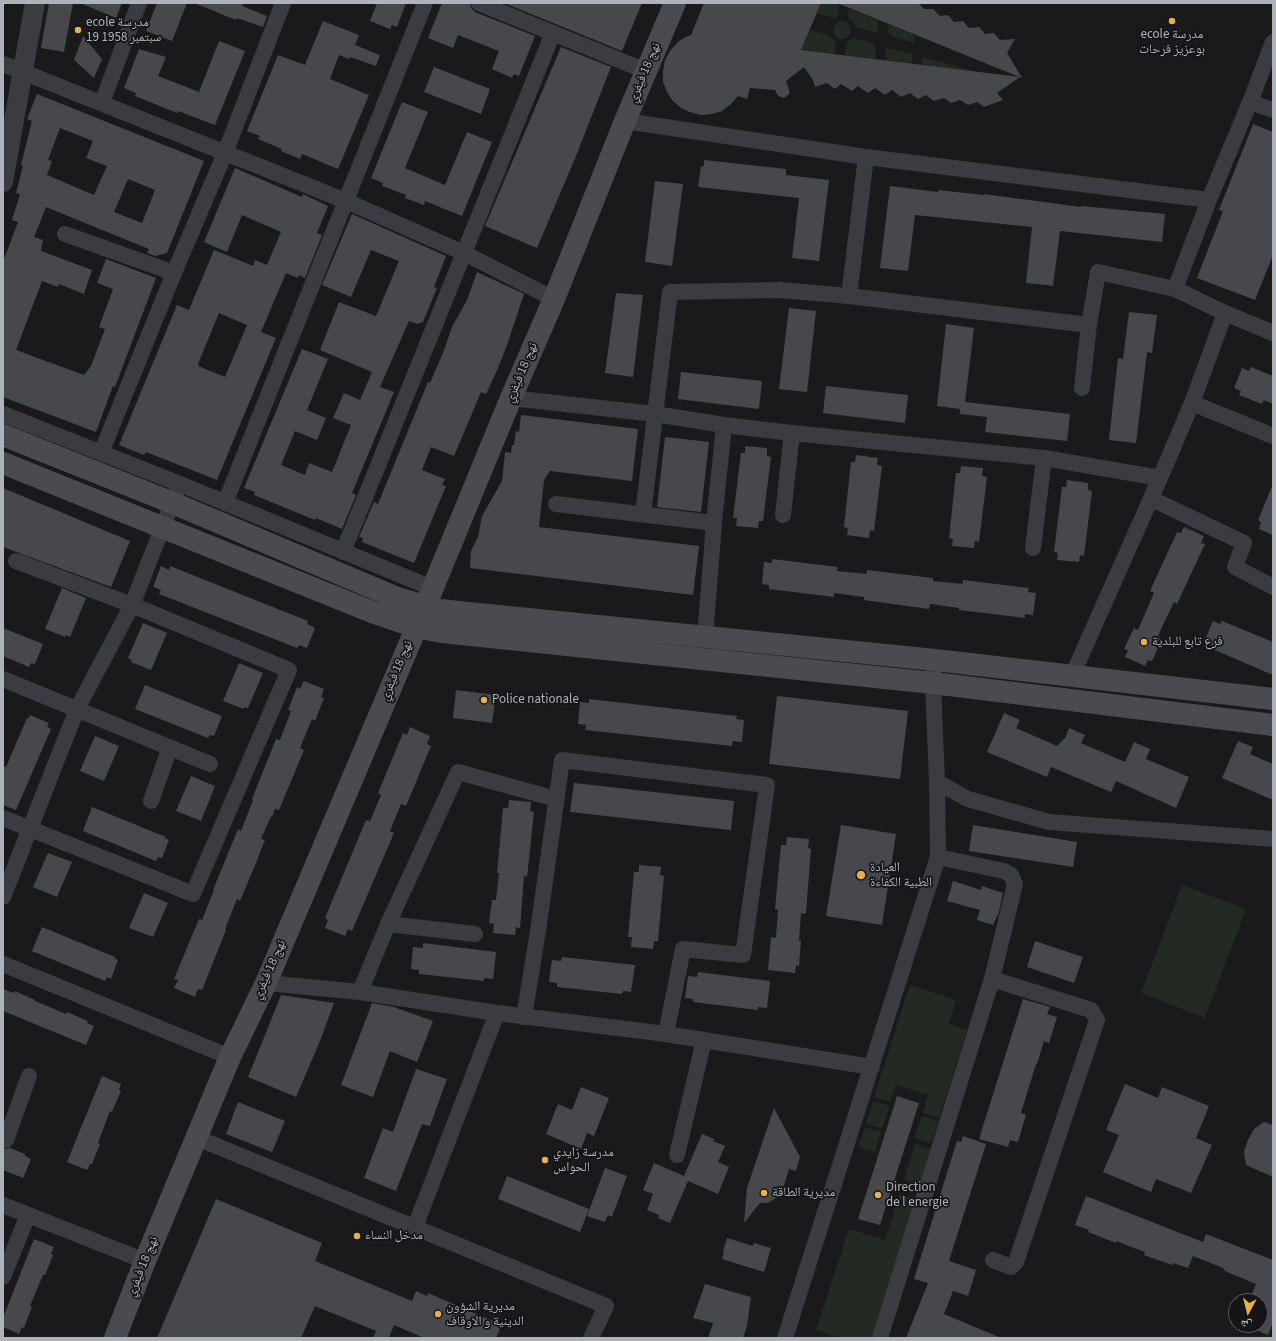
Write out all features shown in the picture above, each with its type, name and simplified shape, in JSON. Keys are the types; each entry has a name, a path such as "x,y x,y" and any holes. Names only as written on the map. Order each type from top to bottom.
{"main road":[{"name":"نهج 18 فيفري","path":"115,1338 230,1057 266,983 511,398 554,299 625,121 675,3"},
{"path":"3,434 176,494 384,593 428,597 455,612 935,660 1273,699"},
{"path":"3,463 372,612 416,627 463,635 933,683 1273,724"}],"street":[{"path":"3,182 35,3"},
{"path":"102,103 139,3"},
{"path":"101,453 174,273 226,153 283,3"},
{"path":"225,503 425,3"},
{"path":"479,3 646,71"},
{"path":"343,552 553,33"},
{"path":"1175,289 1209,200 1250,102 1273,42"},
{"path":"3,64 346,201 464,253 554,299"},
{"path":"1250,102 1273,110"},
{"path":"625,121 866,157 1209,200"},
{"path":"849,296 866,157"},
{"path":"65,234 174,273"},
{"path":"1082,388 1089,324 1098,272 1175,289 1225,313 1273,333"},
{"path":"643,514 670,292 780,290 849,296 1089,324"},
{"path":"1072,676 1152,499 1192,403 1225,313"},
{"path":"511,398 654,414 792,433 1044,458 1160,478"},
{"path":"1192,403 1273,436"},
{"path":"3,414 101,453 176,494 225,503 343,552 428,597"},
{"path":"705,638 714,523 724,424"},
{"path":"783,515 792,433"},
{"path":"1033,548 1044,458"},
{"path":"3,897 77,709 132,605 176,494"},
{"path":"1152,499 1244,543 1235,567 1273,587"},
{"path":"556,504 714,523"},
{"path":"3,818 193,894 289,670 132,605 16,561"},
{"path":"786,1338 938,858 933,683 935,660"},
{"path":"3,679 210,764"},
{"path":"151,802 170,747"},
{"path":"524,1017 538,931 562,760 767,785 743,955 682,949 666,1034"},
{"path":"360,992 388,924 458,772 556,799"},
{"path":"937,782 968,799 1049,822 1273,839"},
{"path":"880,1338 992,979 1015,884 1010,875 1004,871 938,858"},
{"path":"388,924 475,934"},
{"path":"3,964 230,1057"},
{"path":"992,979 1091,1010 1097,1020 1016,1262 1011,1267 993,1260"},
{"path":"266,983 360,992 524,1017 666,1034 872,1067"},
{"path":"415,1227 497,1013"},
{"path":"677,1155 704,1040"},
{"path":"3,1139 6,1140 29,1076"},
{"path":"197,1138 606,1306 591,1338"},
{"path":"3,1205 145,1262"},
{"path":"3,1277 28,1215"}],"shaded area":[{"path":"821,3 834,3 839,5 838,17 834,18 817,14"},
{"path":"849,9 878,20 878,31 875,32 855,27 853,21 848,17"},
{"path":"842,21 848,24 851,30 848,36 842,39 836,36 833,30 836,24"},
{"path":"888,24 915,35 914,43 891,36 888,32"},
{"path":"810,30 829,35 836,42 835,54 801,50"},
{"path":"853,38 872,43 876,49 875,59 845,55 846,43"},
{"path":"889,48 912,54 912,64 885,60 886,50"},
{"path":"923,57 978,72 922,65"},
{"path":"1182,885 1246,909 1205,1018 1141,993"},
{"path":"910,985 956,1000 949,1024 967,1030 939,1118 923,1113 928,1095 896,1085 890,1102 874,1097"},
{"path":"873,1101 890,1106 882,1129 866,1124"},
{"path":"922,1116 939,1121 931,1143 914,1138"},
{"path":"865,1127 881,1132 875,1152 858,1147"},
{"path":"915,1144 932,1150 921,1186 904,1180"},
{"path":"900,1194 916,1199 872,1338 841,1338 816,1330 849,1229 885,1240"}],"building":[{"path":"49,3 73,3 64,52 41,48"},
{"path":"80,3 122,3 116,18"},
{"path":"157,3 187,3 172,41 146,31"},
{"path":"194,3 243,3 242,6 267,16 263,27 237,18 236,20"},
{"path":"377,3 406,3 397,27 392,25 390,29 370,21"},
{"path":"442,3 470,3 471,8 475,12 535,36 519,76 514,74 512,78 492,69 499,51 458,35 453,48 428,38"},
{"path":"504,3 642,3 622,51"},
{"path":"704,3 821,3 801,50 1020,77 997,93 1003,100 984,107 977,102 968,105 960,100 951,103 944,98 934,101 926,95 918,99 910,93 901,97 892,90 885,95 875,88 868,93 858,86 852,91 841,84 835,89 827,83 815,87 813,80 804,67 786,81 790,93 784,98 778,96 775,90 750,88 747,99 738,96 722,111 701,115 681,108 673,101 663,82 663,71 665,60 670,51 677,43 685,37 691,35"},
{"path":"837,3 918,3 924,9 933,9 940,16 948,15 954,22 963,21 969,28 979,27 985,34 994,33 1000,40 1015,39 1007,53 1022,78"},
{"path":"323,21 359,35 355,45 380,55 376,66 350,57 349,59 339,55 330,79 369,95 338,169 302,154 300,159 281,151 282,149 258,139 260,136 247,131 278,55 305,65"},
{"path":"83,36 102,59 94,78 74,60"},
{"path":"219,41 245,51 215,125 178,111 177,113 135,96 136,93 124,88 139,49 166,57 158,76 199,92"},
{"path":"561,47 611,67 576,156 537,248 485,226"},
{"path":"434,67 490,89 481,114 424,92"},
{"path":"37,94 204,161 167,253 155,256 147,253 149,249 46,207 34,237 43,240 41,251 92,270 84,294 59,284 58,287 42,281 16,350 84,375 91,366 105,329 99,327 113,289 97,283 106,259 156,278 115,387 113,386 96,432 3,397 3,262 18,222 12,220 20,194 16,193 32,121 27,119","holes":["60,128 93,141 86,158 107,166 94,195 47,175 52,161 48,160","128,179 155,190 142,223 114,212"]},
{"path":"402,102 428,112 405,168 445,185 467,132 492,142 462,216 425,201 424,205 405,198 406,195 382,186 383,183 371,178"},
{"path":"1253,124 1273,132 1273,255 1255,300 1197,278 1223,211 1219,210"},
{"path":"704,160 786,169 786,175 829,180 819,261 792,258 799,198 698,187 701,166 704,166"},
{"path":"235,168 302,197 303,194 328,206 317,233 322,235 305,278 299,275 298,278 286,273 261,332 276,338 217,480 146,452 144,455 119,445 177,305 189,310 214,250 253,266 255,260 267,265 281,232 242,215 227,252 204,242","holes":["219,313 247,325 225,377 198,366"]},
{"path":"655,181 683,184 672,266 645,262"},
{"path":"890,186 938,192 938,190 984,194 1081,207 1165,214 1162,242 1060,231 1053,286 1026,283 1032,227 915,215 908,271 880,268"},
{"path":"352,214 446,256 434,287 437,288 423,322 417,324 409,321 380,387 394,392 352,493 356,495 342,529 316,518 315,520 254,495 255,492 244,488 302,349 328,359 307,410 326,418 317,440 295,431 281,465 305,475 309,463 332,472 351,425 333,418 344,393 360,400 372,372 320,350 339,302 376,316 399,261 371,250 351,297 322,285"},
{"path":"477,272 524,294 506,348 495,375 486,394 481,392 454,456 431,447 422,470 445,479 442,485 446,486 414,563 362,542 363,538 359,537 374,502 378,504 428,382 430,383 452,327 467,300"},
{"path":"616,293 643,295 633,377 605,373"},
{"path":"789,308 816,311 807,392 779,389"},
{"path":"1129,312 1157,315 1152,353 1147,352 1136,443 1109,440 1118,358 1123,359"},
{"path":"946,324 974,328 965,402 1070,414 1067,441 985,432 987,417 960,414 960,409 937,406"},
{"path":"1251,367 1273,376 1273,404 1264,400 1262,404 1239,395 1241,391 1234,388 1242,368 1249,371"},
{"path":"681,372 762,381 759,409 678,399"},
{"path":"826,386 908,395 905,423 823,413"},
{"path":"521,415 638,429 632,481 550,471 544,480 539,527 699,546 693,595 470,568 471,551 478,537 482,516 502,481 505,452 511,453 516,431 519,432"},
{"path":"665,437 709,442 701,512 657,507"},
{"path":"745,446 767,448 767,456 771,457 763,521 759,521 758,528 736,526 737,518 733,518 741,453 745,453"},
{"path":"856,455 878,458 877,465 882,466 874,531 870,530 869,538 847,535 848,528 844,527 851,462 855,462"},
{"path":"961,466 983,468 982,476 987,477 979,542 975,541 974,548 952,546 953,539 949,538 956,473 960,473"},
{"path":"1067,480 1088,483 1088,490 1092,491 1084,556 1080,555 1079,562 1057,560 1058,553 1054,552 1062,487 1066,487"},
{"path":"1273,484 1273,535 1259,529 1261,522 1258,520"},
{"path":"3,488 130,541 111,587 3,547"},
{"path":"1184,527 1204,536 1201,543 1205,544 1177,604 1174,602 1161,629 1158,637 1162,639 1152,661 1148,660 1145,666 1125,657 1128,650 1124,649 1134,628 1138,630 1154,593 1150,591 1177,532 1181,533"},
{"path":"772,559 838,567 837,571 867,574 867,570 933,578 933,581 963,584 963,580 1029,588 1028,592 1036,593 1033,615 1025,614 1025,618 959,610 959,608 930,604 929,609 864,600 864,597 834,593 834,597 769,589 769,585 762,584 764,562 772,563"},
{"path":"161,566 169,570 170,566 308,621 307,624 315,628 307,648 299,645 297,648 159,594 161,590 153,587"},
{"path":"62,588 86,598 70,637 66,635 65,637 45,629"},
{"path":"1213,621 1220,624 1222,621 1273,642 1273,675 1210,648 1211,644 1204,642"},
{"path":"143,623 167,633 151,670 131,662 132,660 128,658"},
{"path":"3,628 43,644 35,664 31,663 29,667 3,656"},
{"path":"239,663 263,673 248,708 244,707 244,709 223,701"},
{"path":"304,681 324,689 321,697 324,698 315,721 312,719 300,748 304,750 279,810 275,809 261,839 265,840 240,901 237,899 202,990 198,989 195,997 174,988 178,980 174,979 199,919 202,920 238,829 241,831 276,739 280,740 291,711 288,710 297,687 300,689"},
{"path":"145,685 222,716 214,736 210,735 208,738 135,709"},
{"path":"456,690 496,695 492,723 453,718"},
{"path":"777,696 908,711 900,779 769,764"},
{"path":"589,699 737,716 736,719 744,720 742,742 733,741 732,746 585,730 586,725 578,724 580,702 589,703"},
{"path":"1004,713 1020,720 1016,728 1057,746 1065,738 1069,728 1085,735 1081,743 1125,762 1134,742 1150,749 1146,759 1189,777 1176,808 1116,781 1111,792 1051,767 1047,777 987,752"},
{"path":"30,715 49,723 47,727 51,729 16,810 3,805 3,766 6,767 27,718 28,719"},
{"path":"410,727 430,736 427,744 431,746 406,806 401,804 390,831 394,833 352,931 348,929 345,936 325,928 328,920 325,918 366,820 370,821 381,795 378,793 403,733 407,735"},
{"path":"95,736 119,746 104,781 80,771"},
{"path":"1238,741 1253,747 1250,754 1273,764 1273,800 1222,778"},
{"path":"191,776 215,786 201,821 176,811"},
{"path":"574,783 734,801 731,830 570,812"},
{"path":"509,800 531,802 530,811 534,812 527,877 524,876 520,928 516,927 515,935 493,933 494,924 489,923 492,900 496,900 503,808 508,808"},
{"path":"92,807 166,837 165,838 169,840 162,858 158,857 156,861 83,831"},
{"name":"العيادة الطبية الكفاءة","path":"841,825 896,834 882,925 826,916"},
{"path":"973,825 1077,842 1073,867 969,851"},
{"path":"787,837 809,839 808,848 811,849 806,912 805,914 801,913 799,966 796,965 795,973 768,970 771,937 776,938 778,910 775,909 781,845 786,845"},
{"path":"48,853 72,862 57,897 33,887"},
{"path":"639,865 661,867 660,875 664,876 658,941 654,941 653,949 631,947 632,937 628,937 634,872 639,872"},
{"path":"953,881 981,890 982,886 1003,893 999,912 993,925 977,920 980,910 947,901"},
{"path":"144,893 168,903 153,937 129,928"},
{"path":"42,927 115,957 114,958 118,960 111,979 107,977 105,981 32,951"},
{"path":"1035,941 1083,957 1074,983 1027,967"},
{"path":"423,943 496,952 493,979 484,978 484,981 419,974 419,970 411,969 413,947 423,948"},
{"path":"562,957 635,965 631,992 623,991 622,994 557,987 557,983 549,982 552,960 561,961"},
{"path":"698,972 770,981 767,1008 758,1007 758,1010 693,1002 693,999 685,998 688,976 697,977"},
{"path":"3,989 14,993 15,991 66,1014 67,1012 88,1021 87,1023 94,1026 86,1045 3,1011"},
{"path":"281,995 334,1003 320,1041 296,1097 248,1077"},
{"path":"1023,999 1050,1007 1047,1014 1057,1017 1049,1043 1044,1041 1036,1064 1021,1113 1026,1115 1018,1142 1010,1140 1008,1147 979,1139"},
{"path":"372,1003 394,1007 433,1021 417,1062 390,1051 373,1097 341,1085"},
{"path":"416,1069 447,1079 430,1126 422,1124 396,1191 364,1178 383,1128 393,1132"},
{"path":"102,1076 121,1084 119,1090 121,1091 112,1112 110,1111 92,1164 90,1164 87,1170 67,1162"},
{"path":"1125,1084 1158,1098 1162,1087 1209,1106 1196,1138 1212,1145 1191,1193 1156,1179 1151,1192 1103,1172 1119,1135 1106,1130"},
{"path":"581,1087 609,1098 594,1136 587,1133 581,1149 546,1134 558,1104 572,1110"},
{"path":"897,1096 919,1103 880,1225 858,1219"},
{"path":"238,1102 285,1121 272,1152 226,1134"},
{"path":"774,1108 800,1157 796,1171 789,1169 780,1198 776,1198 768,1203 760,1203 744,1223 747,1188"},
{"path":"1264,1122 1273,1125 1273,1177 1246,1165 1244,1152 1248,1140 1254,1129"},
{"path":"702,1134 725,1146 718,1162 729,1167 718,1194 688,1181 670,1223 658,1218 659,1215 647,1210 653,1194 643,1190 654,1163 684,1176"},
{"path":"963,1136 986,1144 949,1261 976,1270 968,1296 953,1291 944,1314 1001,1338 906,1338 928,1283 914,1279 957,1141 961,1142"},
{"path":"10,1148 25,1154 25,1156 31,1159 23,1178 3,1170 3,1149"},
{"path":"605,1168 627,1176 612,1217 608,1215 605,1222 587,1216"},
{"path":"507,1176 589,1209 580,1232 498,1199"},
{"path":"1086,1196 1203,1242 1206,1234 1273,1260 1273,1322 1268,1335 1263,1333 1268,1333 1268,1293 1252,1293 1256,1284 1225,1271 1223,1268 1193,1256 1188,1268 1173,1263 1172,1265 1144,1255 1145,1252 1117,1241 1116,1243 1075,1225"},
{"path":"216,1199 322,1243 315,1261 412,1301 416,1291 427,1296 428,1293 502,1325 496,1338 424,1338 394,1325 389,1338 373,1338 376,1331 315,1306 301,1338 157,1338"},
{"path":"727,1238 753,1246 754,1243 771,1248 764,1272 722,1259"},
{"path":"34,1239 54,1247 51,1254 53,1255 30,1306 32,1307 24,1328 22,1327 19,1334 3,1327 3,1318"},
{"path":"705,1284 751,1297 747,1326 743,1338 708,1338 713,1323 693,1318"}],"place":[{"name":"ecole مدرسة بوعزيز فرحات","path":"1172,21"},
{"name":"ecole مدرسة 19 سبتمبر 1958","path":"78,30"},
{"name":"فرع تابع للبلدية","path":"1144,642"},
{"name":"Police nationale","path":"484,700"},
{"name":"العيادة الطبية الكفاءة","path":"861,875"},
{"name":"مدرسة زايدي الحواس","path":"545,1160"},
{"name":"مديرية الطاقة","path":"764,1193"},
{"name":"Direction de l energie","path":"878,1195"},
{"name":"مدخل النساء","path":"357,1236"},
{"name":"مديرية الشؤون الدينية و الاوقاف","path":"438,1314"}]}
